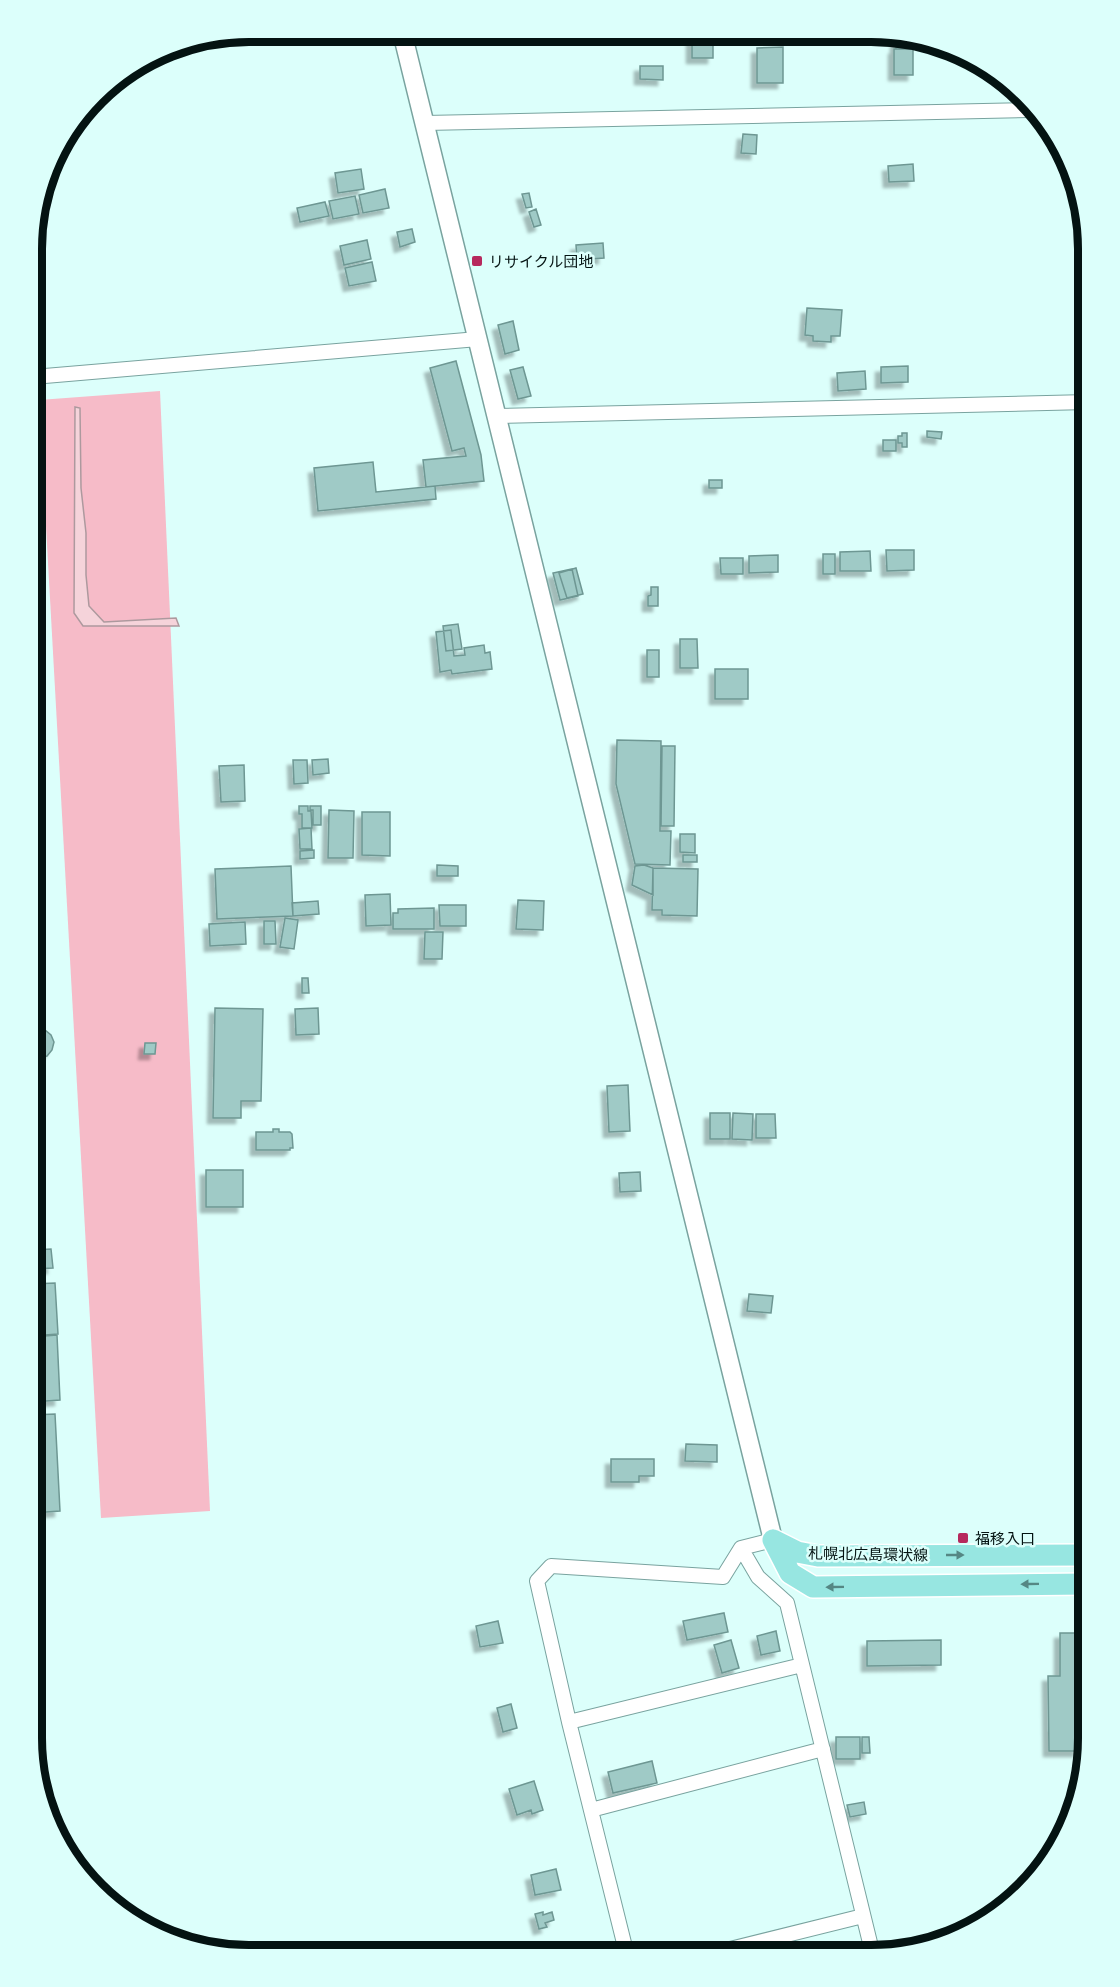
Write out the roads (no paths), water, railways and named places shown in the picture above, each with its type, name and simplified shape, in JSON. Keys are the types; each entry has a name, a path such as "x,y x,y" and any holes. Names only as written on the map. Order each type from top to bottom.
{"main road":[{"name":"札幌北広島環状線","path":"773,1540 798,1552 818,1556 1078,1555"},
{"name":"札幌北広島環状線","path":"773,1540 790,1573 813,1587 1078,1584"}],"street":[{"path":"405,42 773,1540 741,1548 723,1577 551,1566 537,1581 569,1722 625,1945"},
{"path":"425,123 1024,110"},
{"path":"42,376 478,339"},
{"path":"497,416 1078,402"},
{"path":"741,1548 758,1577 787,1603 870,1945"},
{"path":"569,1722 802,1665"},
{"path":"591,1810 822,1749"},
{"path":"746,1945 863,1916"}],"place":[{"name":"リサイクル団地","path":"477,261"},
{"name":"福移入口","path":"963,1538"}]}
